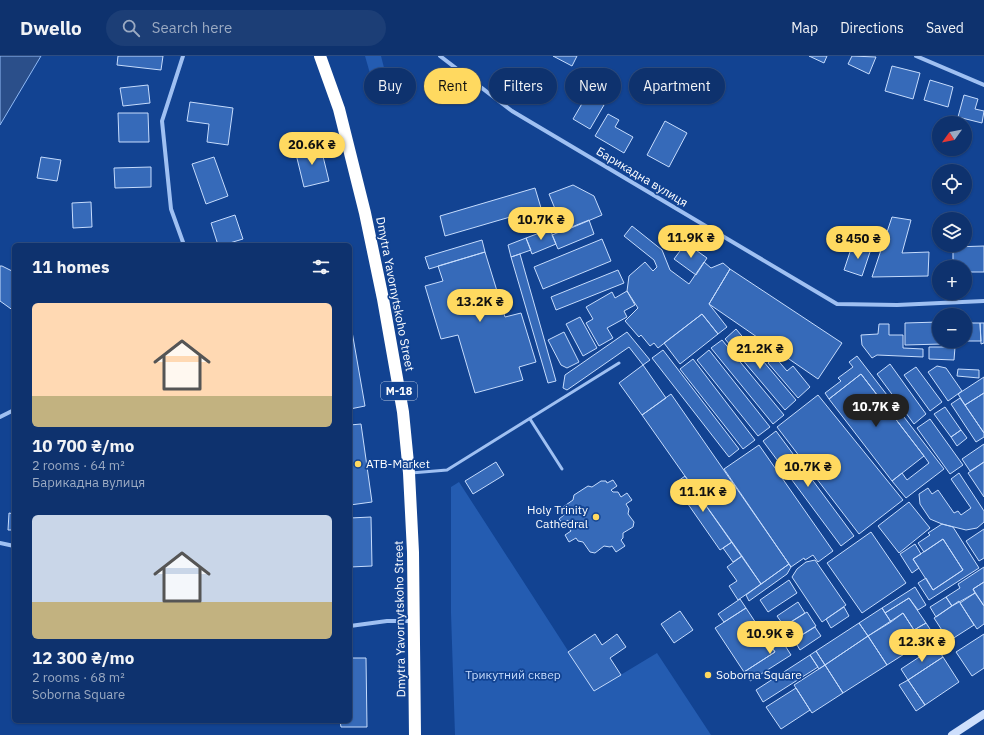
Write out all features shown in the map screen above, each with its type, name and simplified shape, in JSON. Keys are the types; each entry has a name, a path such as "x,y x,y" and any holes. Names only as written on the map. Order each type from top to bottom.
{"highway":[{"name":"Dmytra Yavornytskoho Street","path":"320,56 339,109 365,213 384,299 403,412 409,473 413,552 415,735"}],"street":[{"path":"183,56 162,121 171,209 183,243"},
{"name":"Барикадна вулиця","path":"440,56 512,111 837,304 897,305 984,301"},
{"path":"916,56 984,85"},
{"path":"0,417 12,411"},
{"path":"0,543 12,546"},
{"path":"352,626 387,621 414,621"},
{"path":"952,735 984,714"}],"lane":[{"path":"409,473 447,470 619,364"},
{"path":"530,419 562,468"}],"green space":[{"path":"365,56 381,56 384,68 368,68"},
{"name":"Трикутний сквер","path":"459,482 594,691 657,653 711,735 455,735 451,613 451,487"}],"shaded area":[{"path":"0,56 41,56 0,125"}],"building":[{"path":"118,56 163,56 161,70 117,65"},
{"path":"553,56 577,56 572,66"},
{"path":"809,56 827,56 824,63"},
{"path":"852,56 876,57 869,74 848,64"},
{"path":"892,66 920,73 913,99 885,91"},
{"path":"930,80 953,87 948,107 924,100"},
{"path":"148,85 150,103 123,106 120,88"},
{"path":"964,95 978,99 975,109 984,111 982,123 972,120 972,116 958,116"},
{"path":"190,102 233,108 228,145 207,142 209,124 187,121"},
{"path":"582,104 604,105 590,129 573,119"},
{"path":"118,113 148,113 149,142 119,142"},
{"path":"608,114 619,120 615,127 633,137 624,153 595,136"},
{"path":"665,121 687,133 669,167 647,155"},
{"path":"320,144 329,181 304,187 295,150"},
{"path":"41,157 61,160 57,181 37,178"},
{"path":"214,157 228,196 206,204 192,164"},
{"path":"151,167 151,187 115,188 114,168"},
{"path":"573,185 594,196 602,215 564,231 549,194"},
{"path":"535,188 541,208 445,236 440,216"},
{"path":"91,202 92,227 73,228 72,203"},
{"path":"235,215 243,239 230,243 217,243 211,223"},
{"path":"892,217 911,220 902,253 929,252 928,276 872,277"},
{"path":"589,220 594,234 558,249 552,235"},
{"path":"632,226 662,250 670,270 689,284 704,262 711,268 723,263 730,269 709,304 727,327 718,334 702,314 658,348 654,343 650,346 641,335 639,337 625,321 638,308 627,291 629,276 645,262 653,271 657,267 654,260 624,236"},
{"path":"550,229 556,244 532,254 526,238"},
{"path":"526,238 531,250 511,257 508,245"},
{"path":"602,239 611,261 543,289 534,267"},
{"path":"482,240 485,252 429,269 425,257"},
{"path":"686,243 707,258 696,275 674,259"},
{"path":"853,243 871,249 862,276 844,270"},
{"path":"972,246 984,246 984,272 972,272 972,260 953,260 953,252 972,252"},
{"path":"485,252 505,317 521,313 536,362 519,367 523,380 475,393 458,335 441,339 425,286 443,281 438,266"},
{"path":"520,254 556,381 548,383 511,257"},
{"path":"0,266 2,266 12,271 12,310 0,301"},
{"path":"730,269 842,343 818,379 709,304"},
{"path":"618,270 624,283 556,310 551,297"},
{"path":"627,291 635,305 624,311 627,317 607,328 613,338 599,346 586,323 593,319 586,307 612,292 615,298"},
{"path":"702,314 718,334 680,364 664,343"},
{"path":"580,317 597,348 583,356 566,324"},
{"path":"932,322 932,344 905,345 905,323"},
{"path":"972,323 980,323 981,341 972,341"},
{"path":"980,323 984,323 984,343 981,344"},
{"path":"879,324 889,324 889,335 903,335 903,348 923,349 923,357 877,355 872,358 862,345 861,335 878,334"},
{"path":"736,329 796,400 785,410 725,339"},
{"path":"352,331 365,406 352,409"},
{"path":"564,332 579,362 567,368 561,365 548,340"},
{"path":"627,332 650,360 643,365 629,347 567,390 563,388 565,375"},
{"path":"722,340 784,415 773,424 711,348"},
{"path":"929,347 955,348 954,360 929,359"},
{"path":"663,350 739,449 729,457 652,358"},
{"path":"709,350 770,427 758,436 697,360"},
{"path":"857,356 944,469 906,498 892,481 902,473 907,480 929,463 861,374 829,399 825,393 841,381 838,378 853,367 849,362"},
{"path":"775,357 787,371 793,366 810,387 798,398 768,363"},
{"path":"693,359 755,440 743,449 680,369"},
{"path":"890,364 926,414 914,424 877,374"},
{"path":"643,365 666,398 642,415 619,383"},
{"path":"937,366 946,368 962,391 948,401 928,372"},
{"path":"916,367 942,402 930,411 904,375"},
{"path":"958,369 979,370 979,378 957,376"},
{"path":"861,374 924,456 892,481 829,399"},
{"path":"984,377 984,393 965,405 958,394"},
{"path":"984,393 984,433 965,405"},
{"path":"671,394 789,564 761,584 642,415"},
{"path":"818,395 903,500 859,534 777,427"},
{"path":"960,398 984,433 984,437 976,442 951,404"},
{"path":"945,407 961,430 951,437 934,414"},
{"path":"930,419 963,465 950,474 917,428"},
{"name":"ATB-Market","path":"361,424 372,502 352,505 352,425"},
{"path":"961,430 967,438 957,446 951,437"},
{"path":"776,431 854,536 841,546 763,441"},
{"path":"984,444 984,462 970,471 962,459"},
{"path":"759,445 833,551 818,562 813,555 805,560 804,558 791,567 724,469"},
{"path":"496,462 504,475 473,494 465,481"},
{"path":"984,462 984,497 968,473"},
{"path":"959,473 984,511 984,522 977,528 966,530 942,524 930,519 920,504 919,494 928,488 932,494 938,490 954,513 958,511 961,515 971,508 951,479"},
{"path":"685,476 732,542 720,550 674,484"},
{"name":"Holy Trinity Cathedral","path":"613,480 617,486 611,490 613,492 618,492 621,497 627,493 632,500 626,504 629,509 628,514 634,522 633,527 623,533 623,538 621,540 625,546 616,552 612,546 604,546 595,553 590,552 583,542 578,541 576,538 569,542 565,535 571,531 569,528 570,523 568,520 563,524 559,519 564,515 563,507 573,500 574,495 588,486 592,487 601,481 606,481 607,483"},
{"path":"909,502 930,528 899,553 878,526"},
{"path":"9,513 12,514 12,530 8,530"},
{"path":"371,517 372,566 352,567 352,518"},
{"path":"942,524 953,527 979,568 929,600 918,583 926,578 933,590 963,570 943,539 924,552 918,543 930,535 928,533"},
{"path":"984,529 984,558 979,561 966,541"},
{"path":"871,532 906,583 862,613 827,563"},
{"path":"943,539 963,570 933,590 913,559"},
{"path":"732,542 742,556 733,562 723,548"},
{"path":"915,544 921,554 913,559 919,568 912,573 900,554"},
{"path":"742,556 761,584 738,600 729,586 737,581 727,567"},
{"path":"815,560 846,605 822,622 792,577 797,569 806,562"},
{"path":"789,564 791,567 787,574 749,601 746,595"},
{"path":"984,567 984,582 973,589 975,593 952,606 946,597 960,588 958,584"},
{"path":"789,580 797,593 768,612 760,600"},
{"path":"984,582 984,606 973,589"},
{"path":"915,587 926,605 918,610 909,598 885,613 882,608"},
{"path":"975,593 984,606 984,624 977,629 960,603"},
{"path":"946,597 952,606 936,617 930,607"},
{"path":"909,598 926,623 914,630 903,613 891,622 885,613"},
{"path":"740,599 746,608 724,622 718,614"},
{"path":"959,601 974,625 949,641 934,618"},
{"path":"798,602 805,613 784,626 777,616"},
{"path":"844,607 849,616 831,628 826,619"},
{"path":"746,608 775,652 744,672 715,628"},
{"path":"882,608 891,622 868,636 859,623"},
{"path":"680,611 693,630 674,643 661,624"},
{"path":"807,612 816,626 792,641 783,627"},
{"path":"903,613 914,630 926,623 934,635 887,665 868,636"},
{"path":"859,623 868,636 825,665 816,651"},
{"path":"772,625 791,655 750,681 744,672 775,652 762,632"},
{"path":"815,627 821,636 800,650 794,640"},
{"path":"595,634 602,645 617,634 626,647 610,658 621,675 594,691 568,652"},
{"path":"984,634 984,668 972,676 956,652"},
{"path":"868,636 887,665 843,693 825,665"},
{"path":"936,646 943,657 908,680 901,669"},
{"path":"816,651 825,665 819,669 810,655"},
{"path":"810,655 818,667 763,702 756,690"},
{"path":"943,657 959,682 925,705 908,680"},
{"path":"352,658 366,658 367,727 341,727 340,723 352,723"},
{"path":"825,665 843,693 812,713 794,685"},
{"path":"908,680 925,705 916,711 899,685"},
{"path":"796,688 810,710 781,729 766,707"}],"place":[{"name":"ATB-Market","path":"358,464"},
{"name":"Holy Trinity Cathedral","path":"596,517"},
{"name":"Soborna Square","path":"708,675"}]}
